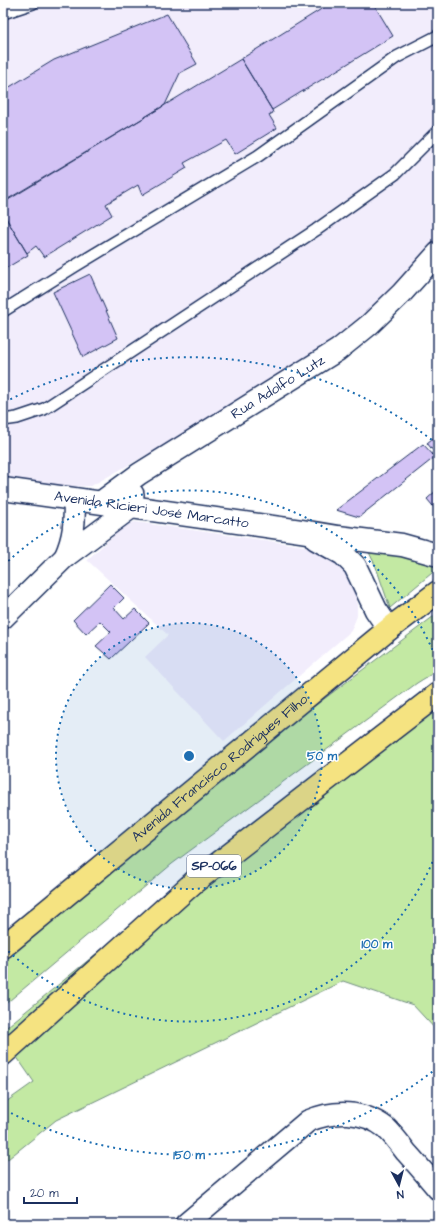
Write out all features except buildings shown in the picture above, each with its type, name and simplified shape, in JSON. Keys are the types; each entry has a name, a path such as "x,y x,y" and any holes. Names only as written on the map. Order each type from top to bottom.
{"main road":[{"name":"Avenida Ricieri José Marcatto","path":"3,489 402,545 438,555"},
{"name":"Avenida Ricieri José Marcatto","path":"301,531 343,554 355,566 376,610 389,629"},
{"name":"Avenida Francisco Rodrigues Filho","path":"3,947 389,629 438,592"},
{"name":"SP-066","path":"3,1054 193,883 438,694"}],"street":[{"name":"Rua Adolfo Lutz","path":"101,502 139,474 338,350 369,325 402,293 438,253"},
{"path":"3,618 65,557 132,508 133,492 139,474"},
{"path":"65,557 71,543 74,528 74,500"},
{"path":"186,1224 308,1121 328,1114 350,1113 363,1116 387,1129 438,1189"}],"lane":[{"path":"3,13 33,3"},
{"path":"3,311 258,156 397,57 438,36"},
{"path":"3,420 17,418 44,409 309,235 396,174 438,131"}],"shaded area":[{"path":"3,3 438,3 438,237 392,291 364,317 254,395 91,486 62,487 3,477"},
{"path":"136,522 312,547 324,551 347,572 353,584 357,601 357,616 351,631 224,741 145,657 168,635 87,560 123,527 129,523"}],"green space":[{"path":"367,548 438,560 438,568 390,608 376,567"},
{"path":"438,613 438,670 417,683 172,864 3,1006 3,960 247,757"},
{"path":"438,702 438,1032 413,1005 343,981 56,1120 3,1163 3,1104 34,1082 3,1037 3,1030 119,935"}]}
